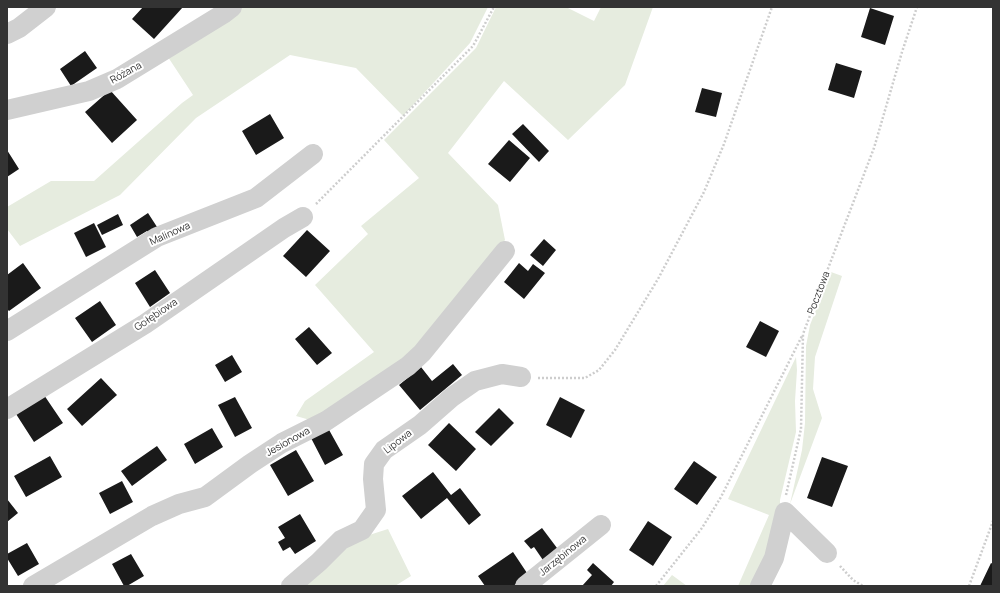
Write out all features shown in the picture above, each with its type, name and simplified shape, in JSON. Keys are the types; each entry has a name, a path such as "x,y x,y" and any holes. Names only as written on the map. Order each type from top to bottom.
{"street":[{"path":"7,34 19,28 46,7"},
{"name":"Różana","path":"7,110 89,91 117,79 232,7"},
{"name":"Malinowa","path":"7,331 157,237 256,198 313,154"},
{"name":"Gołębiowa","path":"7,409 145,324 284,228 303,217"},
{"name":"Jesionowa","path":"34,586 152,516 179,504 205,497 282,443 326,421 408,366 422,353 505,251"},
{"name":"Lipowa","path":"291,586 319,562 340,540 362,530 376,510 373,479 374,464 384,450 420,425 452,397 476,381 502,374 521,377"},
{"path":"785,512 827,553"},
{"path":"760,586 774,558 785,512"},
{"name":"Jarzębinowa","path":"525,586 601,525"}],"path":[{"path":"303,217 473,46 494,7"},
{"path":"521,377 585,378 600,370 615,350 658,279 704,192 724,144 772,7"},
{"name":"Pocztowa","path":"785,512 785,497 802,430 803,334 874,148 916,7"},
{"path":"656,586 702,528 721,497 803,334"},
{"path":"970,586 993,521"},
{"path":"827,553 853,580 863,586"}],"shaded area":[{"path":"239,7 488,7 470,43 403,116 356,68 290,55 196,118 120,195 20,246 7,229 7,207 51,181 94,181 193,95 166,54"},
{"path":"496,7 566,7 594,21 601,7 653,7 625,85 568,140 504,81 448,153 498,205 505,240 418,353 317,422 296,416 305,401 374,352 315,285 368,234 361,226 419,178 384,140 476,48"},
{"path":"831,272 842,276 815,357 813,389 822,418 790,504 802,450 805,423 806,346 810,325"},
{"path":"796,357 796,432 780,500 780,517 755,586 738,586 769,515 728,499"},
{"path":"388,529 411,576 395,586 297,586 341,544"},
{"path":"672,575 687,586 663,586"}],"building":[{"path":"143,7 183,7 154,39 132,19"},
{"path":"870,8 894,16 885,45 861,37"},
{"path":"85,51 97,68 71,86 60,69"},
{"path":"836,63 862,71 854,98 828,90"},
{"path":"702,88 722,93 716,117 695,112"},
{"path":"110,90 137,120 112,143 85,112"},
{"path":"270,114 284,138 256,155 242,131"},
{"path":"523,124 549,151 539,162 512,134"},
{"path":"509,140 530,158 510,182 488,164"},
{"path":"7,150 19,169 7,177"},
{"path":"148,213 159,230 151,236 147,231 137,237 130,225"},
{"path":"118,214 123,225 102,235 97,225"},
{"path":"94,223 106,247 86,257 74,233"},
{"path":"307,230 330,251 306,277 283,256"},
{"path":"544,239 556,250 543,266 530,255"},
{"path":"23,263 41,288 9,311 7,309 7,275"},
{"path":"519,263 528,271 533,264 545,273 524,299 504,282"},
{"path":"155,270 170,293 150,307 135,283"},
{"path":"100,301 116,325 92,342 75,318"},
{"path":"760,321 779,331 766,357 746,347"},
{"path":"309,327 332,353 317,365 295,339"},
{"path":"232,355 242,372 225,382 215,365"},
{"path":"453,364 462,375 420,410 399,385 421,367 432,381"},
{"path":"101,378 117,395 82,426 67,409"},
{"path":"44,395 63,423 34,442 16,414"},
{"path":"235,397 252,428 235,437 218,405"},
{"path":"560,397 585,410 571,438 546,425"},
{"path":"499,408 514,423 491,446 475,432"},
{"path":"449,423 476,449 456,471 428,445"},
{"path":"212,428 223,447 195,464 184,444"},
{"path":"328,428 343,455 325,465 311,438"},
{"path":"157,446 167,460 132,486 121,471"},
{"path":"296,450 314,481 288,496 270,465"},
{"path":"50,456 62,477 26,497 14,476"},
{"path":"822,457 848,466 832,507 807,498"},
{"path":"694,461 717,477 697,505 674,489"},
{"path":"433,472 451,495 460,488 481,515 469,525 447,498 421,519 402,496"},
{"path":"122,481 133,502 110,514 99,493"},
{"path":"7,499 18,513 7,522"},
{"path":"300,514 316,541 295,554 290,547 283,551 278,542 285,538 278,527"},
{"path":"648,521 672,537 653,566 629,550"},
{"path":"542,528 560,552 545,563 534,547 531,549 524,541"},
{"path":"27,543 39,564 18,576 7,558 7,554"},
{"path":"513,552 529,576 513,586 485,586 478,576"},
{"path":"131,554 144,576 127,586 124,586 112,564"},
{"path":"593,563 614,582 611,586 582,586 592,575 587,570"},
{"path":"991,563 993,564 993,586 980,586"}]}
